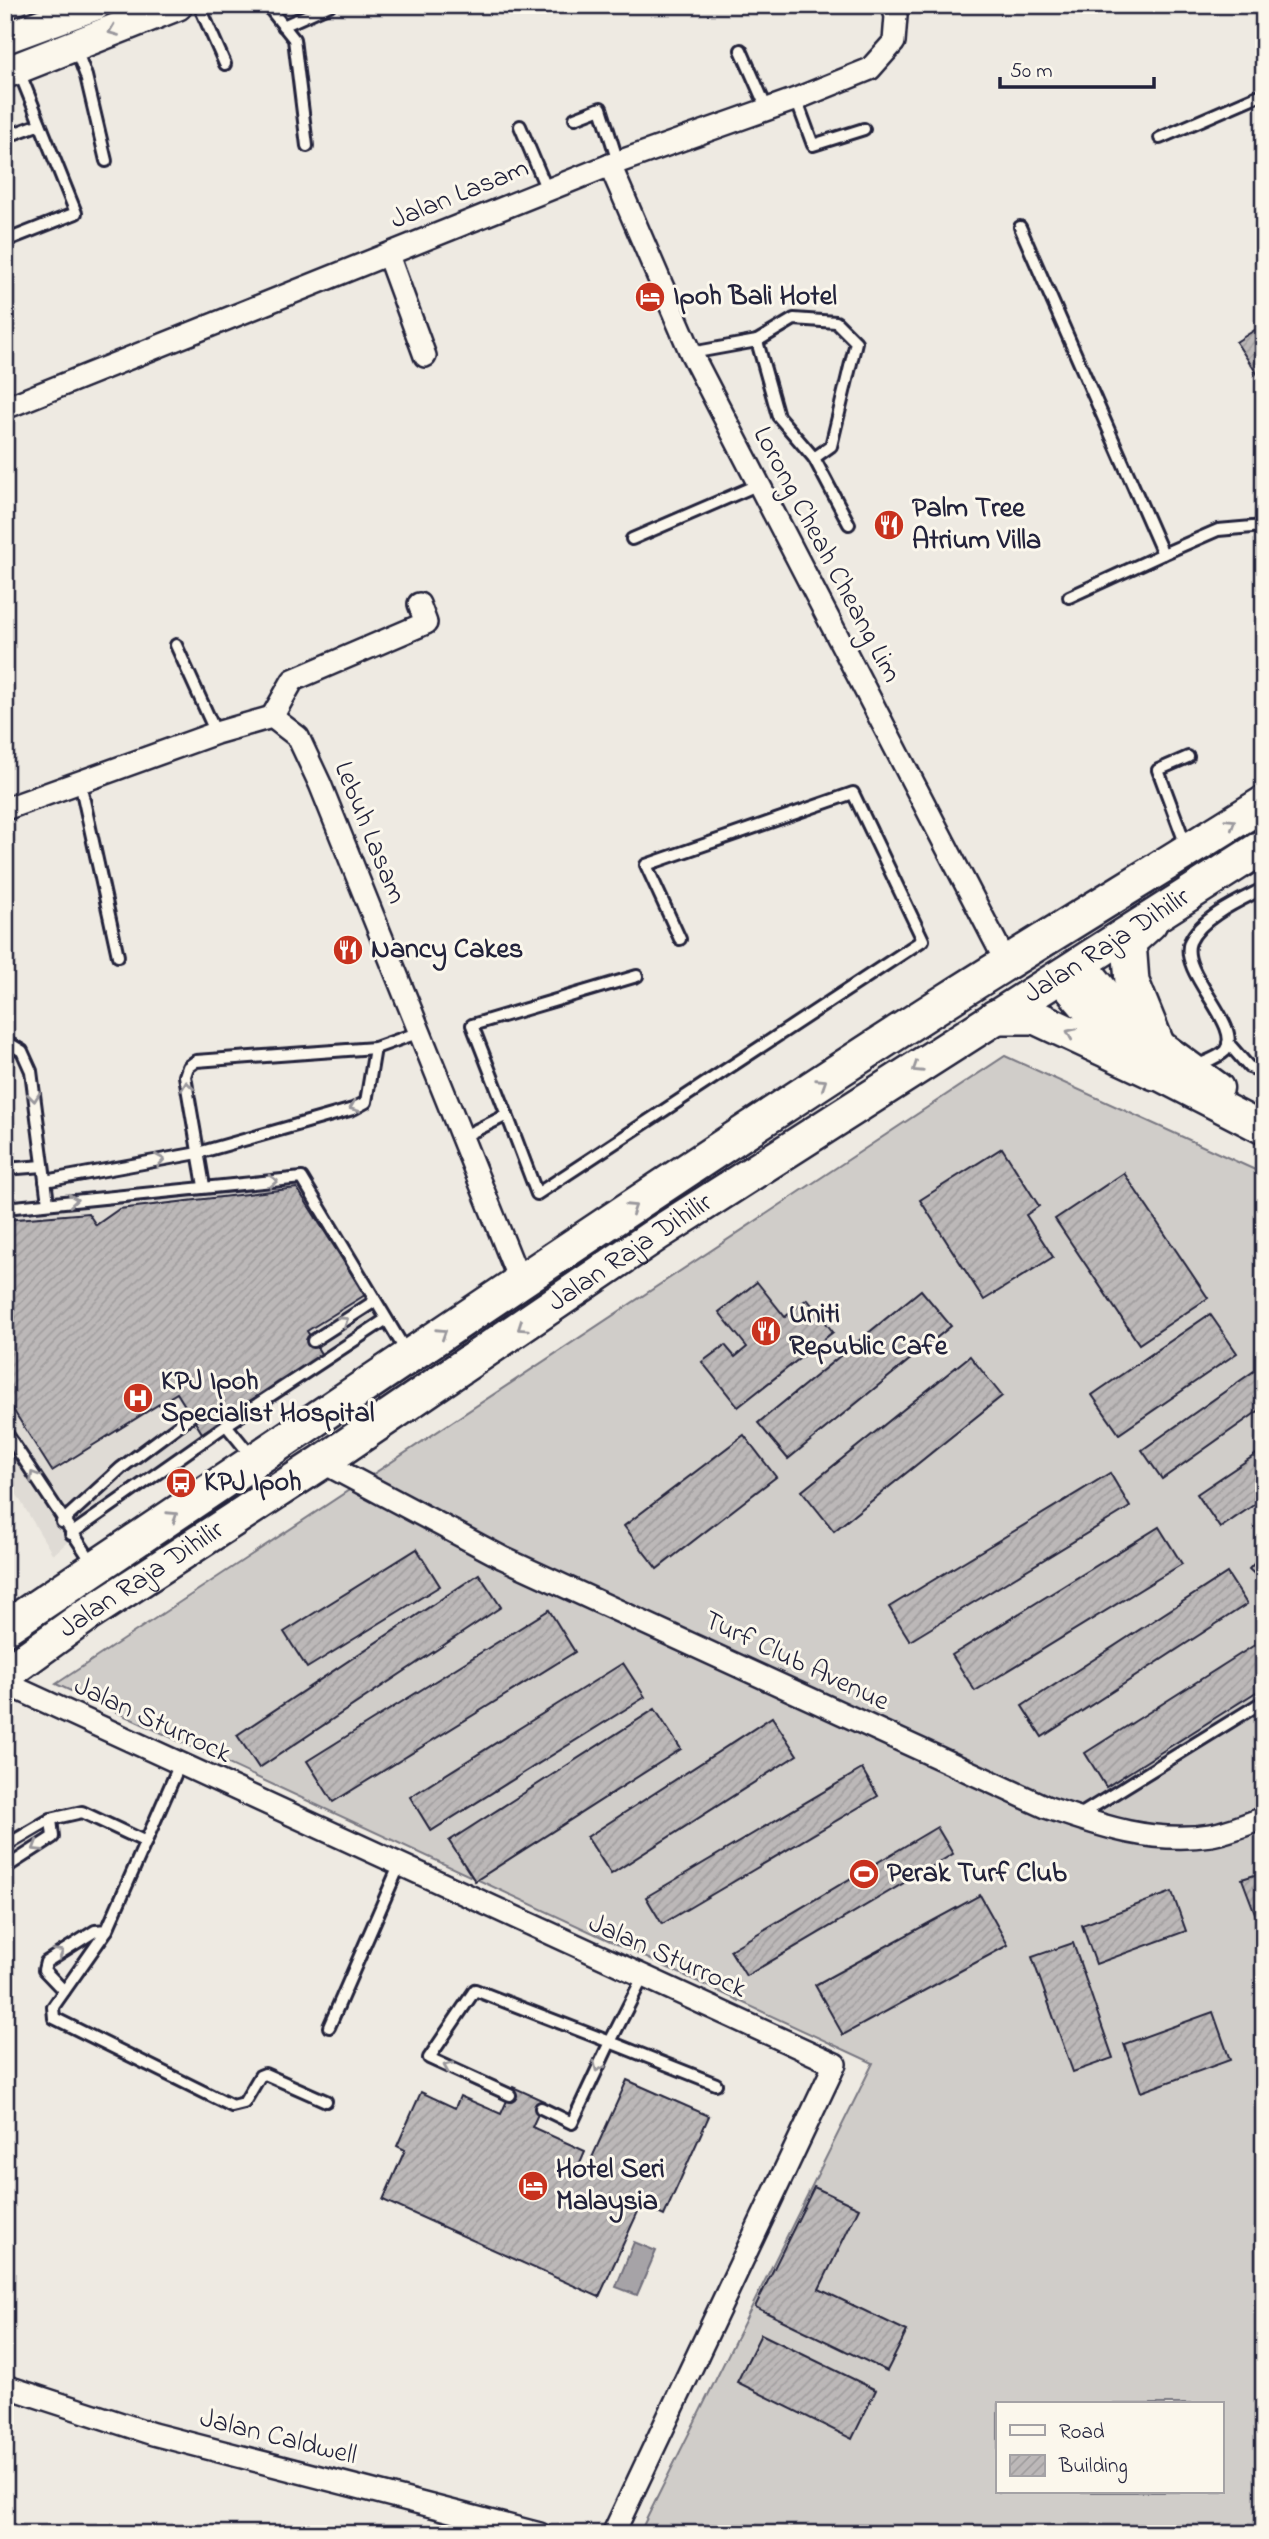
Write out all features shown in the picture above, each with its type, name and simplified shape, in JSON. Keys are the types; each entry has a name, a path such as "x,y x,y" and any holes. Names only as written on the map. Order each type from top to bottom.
{"main road":[{"name":"Jalan Raja Dihilir","path":"5,1628 256,1462 520,1282 890,1038 1264,803"},
{"name":"Jalan Raja Dihilir","path":"5,1674 84,1617 323,1462 657,1234 995,1017 1067,965 1162,911 1264,846"},
{"path":"890,1038 941,1027 963,1017 1052,958 1067,965 1078,934 1154,886 1177,857"},
{"path":"1162,911 1129,943 1132,982 1168,1067"},
{"path":"995,1017 1035,1017 1168,1067"},
{"path":"95,1567 131,1566 260,1503"}],"street":[{"path":"5,38 95,5"},
{"path":"11,71 177,5"},
{"name":"Jalan Lasam","path":"5,408 614,163 796,99 870,69 894,42 896,16 892,5"},
{"name":"Lorong Cheah Cheang Lim","path":"614,163 691,353 1007,964"},
{"path":"388,255 425,356"},
{"path":"5,809 216,733 272,717 293,680 426,623 419,604"},
{"name":"Lebuh Lasam","path":"272,717 298,737 320,784 520,1282"},
{"path":"1067,965 1129,1023 1168,1067 1264,1129"},
{"path":"1168,1067 1264,1113"},
{"name":"Turf Club Avenue","path":"323,1462 516,1564 1046,1807 1126,1834 1170,1839 1214,1835 1264,1818"},
{"name":"Jalan Sturrock","path":"5,1683 179,1766 835,2064 613,2534"},
{"name":"Jalan Caldwell","path":"5,2386 153,2434 540,2534"}],"lane":[{"path":"199,5 225,64"},
{"path":"267,5 294,39 307,146"},
{"path":"283,26 330,5"},
{"path":"75,46 86,76 106,161"},
{"path":"741,50 767,109"},
{"path":"5,241 76,213 40,124 11,71"},
{"path":"1160,138 1264,93"},
{"path":"796,99 813,145 864,129"},
{"path":"575,118 601,108 614,163"},
{"path":"5,137 40,124"},
{"path":"520,127 547,190"},
{"path":"1020,227 1163,554"},
{"path":"691,353 757,341 794,319 836,322 856,342 831,446 814,458"},
{"path":"757,341 778,416 814,458 849,524"},
{"path":"632,539 757,485"},
{"path":"1069,597 1217,530 1264,526"},
{"path":"176,645 216,733"},
{"path":"1177,857 1158,769 1188,757"},
{"path":"80,782 117,956"},
{"path":"637,975 472,1025 537,1194 923,940 853,793 646,865 680,939"},
{"path":"1264,888 1217,912 1191,941 1188,959 1226,1027 1228,1043 1249,1067 1264,1072"},
{"path":"205,1186 184,1076 195,1061 374,1048 420,1032"},
{"path":"5,1041 22,1051 32,1071 48,1203"},
{"path":"1168,1067 1218,1055 1228,1043"},
{"path":"45,1181 198,1153 353,1109 366,1102 374,1048"},
{"path":"462,1137 507,1115"},
{"path":"5,1169 44,1166"},
{"path":"5,1208 302,1178 409,1356"},
{"path":"313,1341 375,1301"},
{"path":"71,1534 226,1425 385,1320"},
{"path":"62,1521 121,1468 191,1416"},
{"path":"226,1425 256,1462"},
{"path":"5,1431 62,1521 95,1567"},
{"path":"1076,1817 1264,1701"},
{"path":"179,1766 107,1930 53,2007 54,2018 232,2106 244,2103 260,2076 265,2074 326,2101"},
{"path":"5,1846 51,1819 82,1812 146,1842"},
{"path":"5,1868 53,1838 51,1819"},
{"path":"328,2027 399,1866"},
{"path":"64,1991 44,1970 46,1962 94,1931 107,1930"},
{"path":"541,2108 572,2123 643,1977"},
{"path":"510,2095 429,2058 475,1990 716,2084"}],"shaded area":[{"name":"Perak Turf Club","path":"1005,1056 1264,1174 1264,2534 639,2534 873,2063 56,1684"},
{"name":"KPJ Ipoh Specialist Hospital","path":"304,1184 383,1320 73,1537 53,1555 5,1475 5,1207"},
{"path":"634,2242 656,2251 637,2295 616,2287"}],"building":[{"path":"1264,324 1264,384 1236,342"},
{"path":"1002,1148 1039,1206 1026,1215 1053,1257 984,1300 920,1200"},
{"path":"1124,1173 1208,1298 1139,1344 1055,1219"},
{"name":"KPJ Ipoh Specialist Hospital","path":"297,1188 365,1295 307,1331 323,1357 202,1433 177,1393 52,1471 5,1397 5,1220 88,1213 96,1225 119,1209"},
{"path":"757,1282 785,1317 807,1299 833,1332 738,1407 702,1362 725,1345 735,1357 747,1347 719,1312"},
{"path":"921,1290 951,1326 788,1459 758,1423"},
{"path":"1210,1314 1237,1353 1119,1434 1092,1395"},
{"path":"970,1356 1002,1396 834,1531 802,1491"},
{"path":"1264,1364 1264,1407 1162,1479 1142,1450"},
{"path":"744,1435 776,1477 657,1569 624,1526"},
{"path":"1264,1449 1264,1498 1220,1528 1197,1494"},
{"path":"1110,1473 1130,1507 910,1641 889,1607"},
{"path":"1159,1527 1182,1564 975,1691 952,1655"},
{"path":"417,1549 440,1586 307,1668 284,1632"},
{"path":"1264,1553 1264,1583 1249,1569"},
{"path":"1227,1573 1247,1604 1042,1737 1022,1706"},
{"path":"479,1574 501,1607 259,1768 237,1735"},
{"path":"549,1610 575,1652 333,1802 307,1761"},
{"path":"1264,1639 1264,1687 1106,1787 1085,1753"},
{"path":"623,1663 645,1697 431,1831 410,1797"},
{"path":"655,1709 681,1749 475,1881 449,1841"},
{"path":"772,1717 797,1755 611,1874 587,1837"},
{"path":"862,1769 878,1796 662,1924 646,1897"},
{"path":"937,1827 953,1854 746,1976 730,1950"},
{"path":"1264,1872 1264,1937 1242,1879"},
{"path":"1172,1892 1186,1931 1096,1964 1082,1925"},
{"path":"980,1895 1008,1945 843,2035 815,1985"},
{"path":"1073,1943 1113,2058 1073,2072 1032,1957"},
{"path":"1213,2012 1230,2060 1141,2092 1124,2044"},
{"name":"Hotel Seri Malaysia","path":"627,2080 709,2116 664,2216 641,2205 599,2297 383,2200 405,2150 397,2146 421,2092 455,2108 460,2096 501,2114 513,2087 544,2101 532,2127 585,2151 578,2167 586,2171"},
{"path":"814,2187 859,2208 819,2289 907,2331 887,2371 755,2307"},
{"path":"761,2334 876,2390 852,2439 737,2382"}],"place":[{"name":"Ipoh Bali Hotel","path":"650,297"},
{"name":"Palm Tree Atrium Villa","path":"889,525"},
{"name":"Nancy Cakes","path":"348,950"},
{"name":"Uniti Republic Cafe","path":"766,1331"},
{"name":"KPJ Ipoh Specialist Hospital","path":"138,1398"},
{"name":"KPJ Ipoh","path":"181,1483"},
{"name":"Perak Turf Club","path":"864,1874"},
{"name":"Hotel Seri Malaysia","path":"533,2186"}]}
